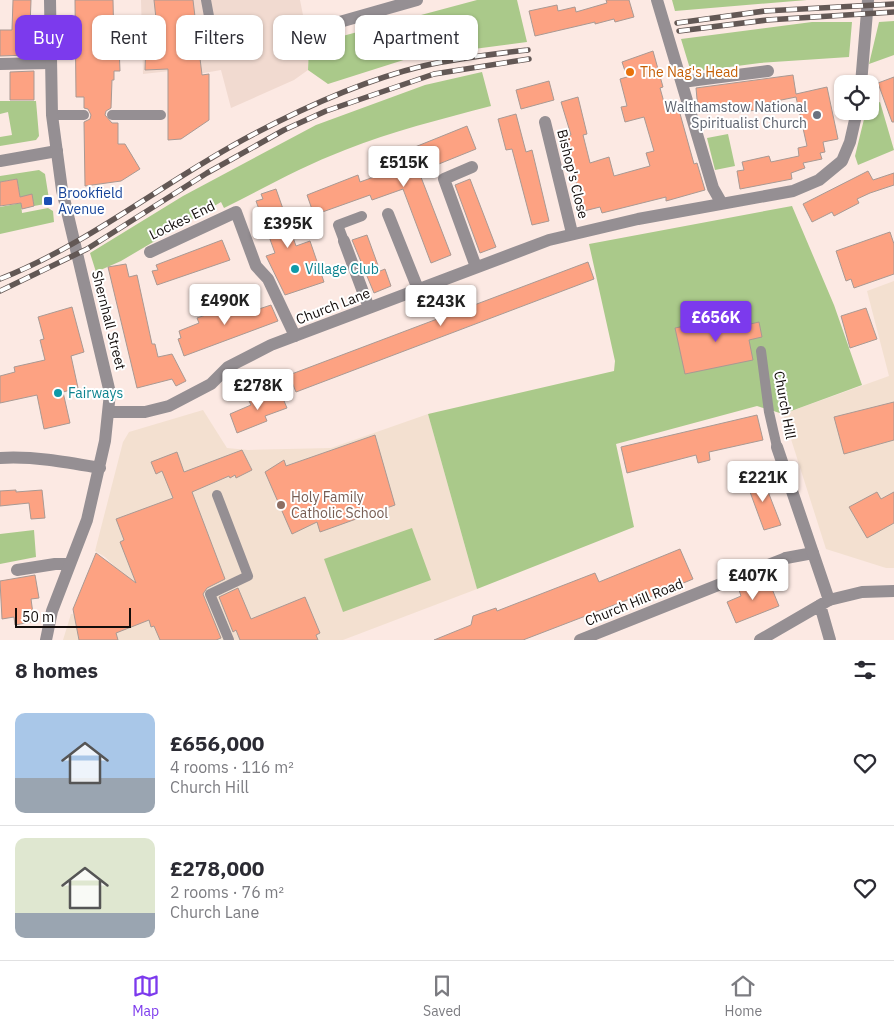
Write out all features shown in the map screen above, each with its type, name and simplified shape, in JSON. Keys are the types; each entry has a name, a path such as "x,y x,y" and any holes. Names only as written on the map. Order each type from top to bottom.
{"street":[{"name":"Shernhall Street","path":"46,640 52,611 87,520 100,468 110,412 108,381 68,222 57,151 52,115 50,0"},
{"path":"345,20 417,0"},
{"path":"657,0 713,188 721,202"},
{"path":"862,75 868,0"},
{"path":"0,64 50,63"},
{"path":"682,82 768,71"},
{"name":"Church Lane","path":"110,412 146,412 169,406 210,384 228,367 245,357 476,267 572,233 721,202 793,191 829,173 842,161 847,152 855,120"},
{"name":"Bishop's Close","path":"545,122 572,233"},
{"path":"0,161 57,151"},
{"path":"472,167 444,179 476,267"},
{"name":"Lockes End","path":"150,252 236,212 256,266 268,278 295,336"},
{"path":"388,214 418,289"},
{"path":"344,241 369,308"},
{"name":"Church Hill","path":"777,446 813,553 825,603 830,640"},
{"path":"0,458 43,458 100,468"},
{"name":"Church Hill Road","path":"580,640 786,558 813,553"},
{"path":"18,570 55,564 70,564"},
{"path":"760,640 825,603 852,594 894,591"}],"lane":[{"path":"206,0 209,15"},
{"path":"52,115 84,115"},
{"path":"112,115 161,115"},
{"path":"344,241 338,226 362,216"},
{"name":"Church Hill","path":"761,351 769,412 777,446"},
{"path":"217,495 248,576 210,594 229,640"}],"shaded area":[{"path":"141,0 300,0 303,15 273,15 273,60 308,60 308,70 294,80 231,108 221,70 198,74 197,68 143,74 143,60 166,60 166,15 141,15"},
{"path":"894,281 894,568 886,568 826,549 783,414 889,376 867,291"},
{"name":"Holy Family Catholic School","path":"203,410 227,448 248,450 331,448 428,414 477,589 343,640 63,640 71,614 88,616 127,579 105,557 95,551 123,442 129,432"}],"green space":[{"path":"477,0 517,0 527,42 478,48 478,15 421,15"},
{"path":"672,0 807,0 675,11"},
{"path":"894,21 894,55 869,64 879,22"},
{"path":"812,22 852,22 849,57 760,63 691,72 681,39"},
{"path":"355,33 355,60 404,60 328,84 308,70 308,60 345,60 345,35"},
{"path":"482,72 491,106 399,131 329,156 224,208 221,202 121,261 96,272 90,253 183,196 316,125 425,85"},
{"path":"0,101 36,101 39,136 36,140 0,146 0,137 12,135 8,112 0,114"},
{"path":"880,102 894,150 858,165 855,156 864,120 879,120"},
{"path":"728,134 735,166 715,170 707,138"},
{"path":"39,170 45,174 49,199 45,204 34,206 32,195 20,197 17,179 0,182 0,176"},
{"path":"21,203 22,213 48,208 53,211 54,222 0,234 0,207"},
{"path":"792,206 834,305 862,385 783,414 757,406 616,444 634,527 477,589 428,414 614,371 615,361 589,244"},
{"path":"412,528 431,580 343,612 324,559"},
{"path":"34,530 36,557 0,564 0,534"}],"building":[{"path":"13,0 31,0 30,15 15,15 15,55 0,56 0,30 12,30"},
{"path":"75,0 113,0 113,15 92,15 92,60 120,60 120,71 114,71 114,80 112,80 111,108 106,111 105,115 112,123 118,123 118,144 125,144 140,169 121,181 85,186 84,122 90,119 91,115 88,109 84,108 84,97 76,97 76,60 82,60 82,15 75,15"},
{"path":"154,0 193,0 195,15 176,15 176,60 200,60 202,75 209,74 209,120 181,139 168,140 168,69 145,70 145,60 166,60 166,15 156,15"},
{"path":"606,0 629,0 634,17 615,22 614,19 595,24 595,22 535,36 529,11 557,5 558,11 575,7 576,12 607,3"},
{"path":"653,51 663,87 660,88 667,113 679,110 694,164 697,163 705,190 666,201 666,197 602,213 600,207 584,211 564,137 571,135 561,102 578,97 587,134 583,135 590,163 609,157 614,176 650,166 646,153 654,151 644,117 625,122 621,107 627,106 620,79 627,77 622,62"},
{"path":"34,71 34,100 10,100 10,72"},
{"path":"793,75 796,94 827,87 838,139 823,142 825,152 820,153 822,159 803,163 805,168 791,173 792,179 740,189 737,171 744,170 742,162 769,156 771,162 799,156 798,148 807,146 796,97 757,105 757,110 734,113 733,106 698,110 696,88"},
{"path":"894,77 894,122 892,122 879,83"},
{"path":"549,81 554,100 521,109 516,90"},
{"path":"516,114 526,152 532,150 549,221 532,225 512,149 506,150 498,119"},
{"path":"467,126 476,149 419,172 451,255 431,263 403,189 372,200 370,195 314,215 307,195 358,175 360,182 415,162 410,149"},
{"path":"868,171 873,180 894,173 894,185 857,199 859,203 834,216 832,212 812,222 803,204"},
{"path":"17,179 20,197 32,194 34,206 22,209 21,203 0,206 0,182"},
{"path":"470,179 496,247 480,253 455,185"},
{"path":"276,189 296,246 310,241 324,282 285,295 266,256 275,253 256,201 263,199 261,194"},
{"path":"890,232 894,244 894,274 854,288 851,279 846,281 836,251"},
{"path":"367,235 380,271 385,269 391,286 374,293 352,240"},
{"path":"222,240 230,260 157,285 152,271 158,270 156,265"},
{"path":"588,262 594,279 296,392 289,375"},
{"path":"126,264 129,277 137,275 152,344 155,344 158,357 172,354 186,381 176,386 172,379 137,388 108,267"},
{"path":"249,300 253,311 271,305 278,321 184,356 178,339 181,338 179,331 199,323 197,318"},
{"path":"72,307 84,352 71,356 78,388 63,392 70,423 44,429 37,395 0,403 0,376 15,372 14,367 45,360 40,340 44,339 38,317"},
{"path":"866,308 877,339 850,348 841,316"},
{"path":"743,314 746,325 759,322 762,337 749,340 753,360 685,374 675,328"},
{"path":"279,389 287,408 265,416 267,421 237,433 230,414 251,405 249,401"},
{"path":"894,402 894,440 844,454 834,417"},
{"path":"757,415 763,440 709,452 710,460 698,463 696,455 627,473 621,447"},
{"path":"375,435 395,505 320,532 317,522 292,534 265,472 284,460 286,466"},
{"path":"242,450 252,470 236,478 235,475 230,478 229,476 192,492 225,579 207,588 203,594 221,638 216,640 160,640 154,626 151,627 149,620 116,633 118,640 79,640 73,609 96,553 136,583 120,542 124,540 116,519 173,498 162,471 156,474 151,462 177,452 184,472"},
{"path":"762,476 781,525 764,530 746,481"},
{"path":"16,490 16,492 42,490 45,518 31,519 29,503 0,506 0,491"},
{"path":"877,492 881,499 894,492 894,523 867,538 849,507"},
{"path":"680,549 693,579 650,597 648,592 523,640 434,640 471,625 473,616 496,608 497,611 595,573 599,582"},
{"path":"35,575 39,598 31,599 33,614 30,614 31,622 15,625 14,617 2,619 0,581"},
{"path":"768,579 779,606 736,623 727,602 741,596 739,590"},
{"path":"238,588 251,619 305,597 320,633 316,635 318,640 240,640 236,630 233,632 219,597"}],"railway":[{"path":"677,23 765,11 894,4"},
{"path":"679,31 767,20 894,12"},
{"path":"0,279 66,248 220,153 314,105 379,79 423,66 462,58 528,50"},
{"path":"0,291 87,249 207,173 284,130 326,111 434,74 529,59"}],"place":[{"name":"The Nag's Head","path":"630,72"},
{"name":"Walthamstow National Spiritualist Church","path":"817,115"},
{"name":"Brookfield Avenue","path":"48,201"},
{"name":"Village Club","path":"295,269"},
{"name":"Fairways","path":"58,393"},
{"name":"Holy Family Catholic School","path":"281,505"}]}
